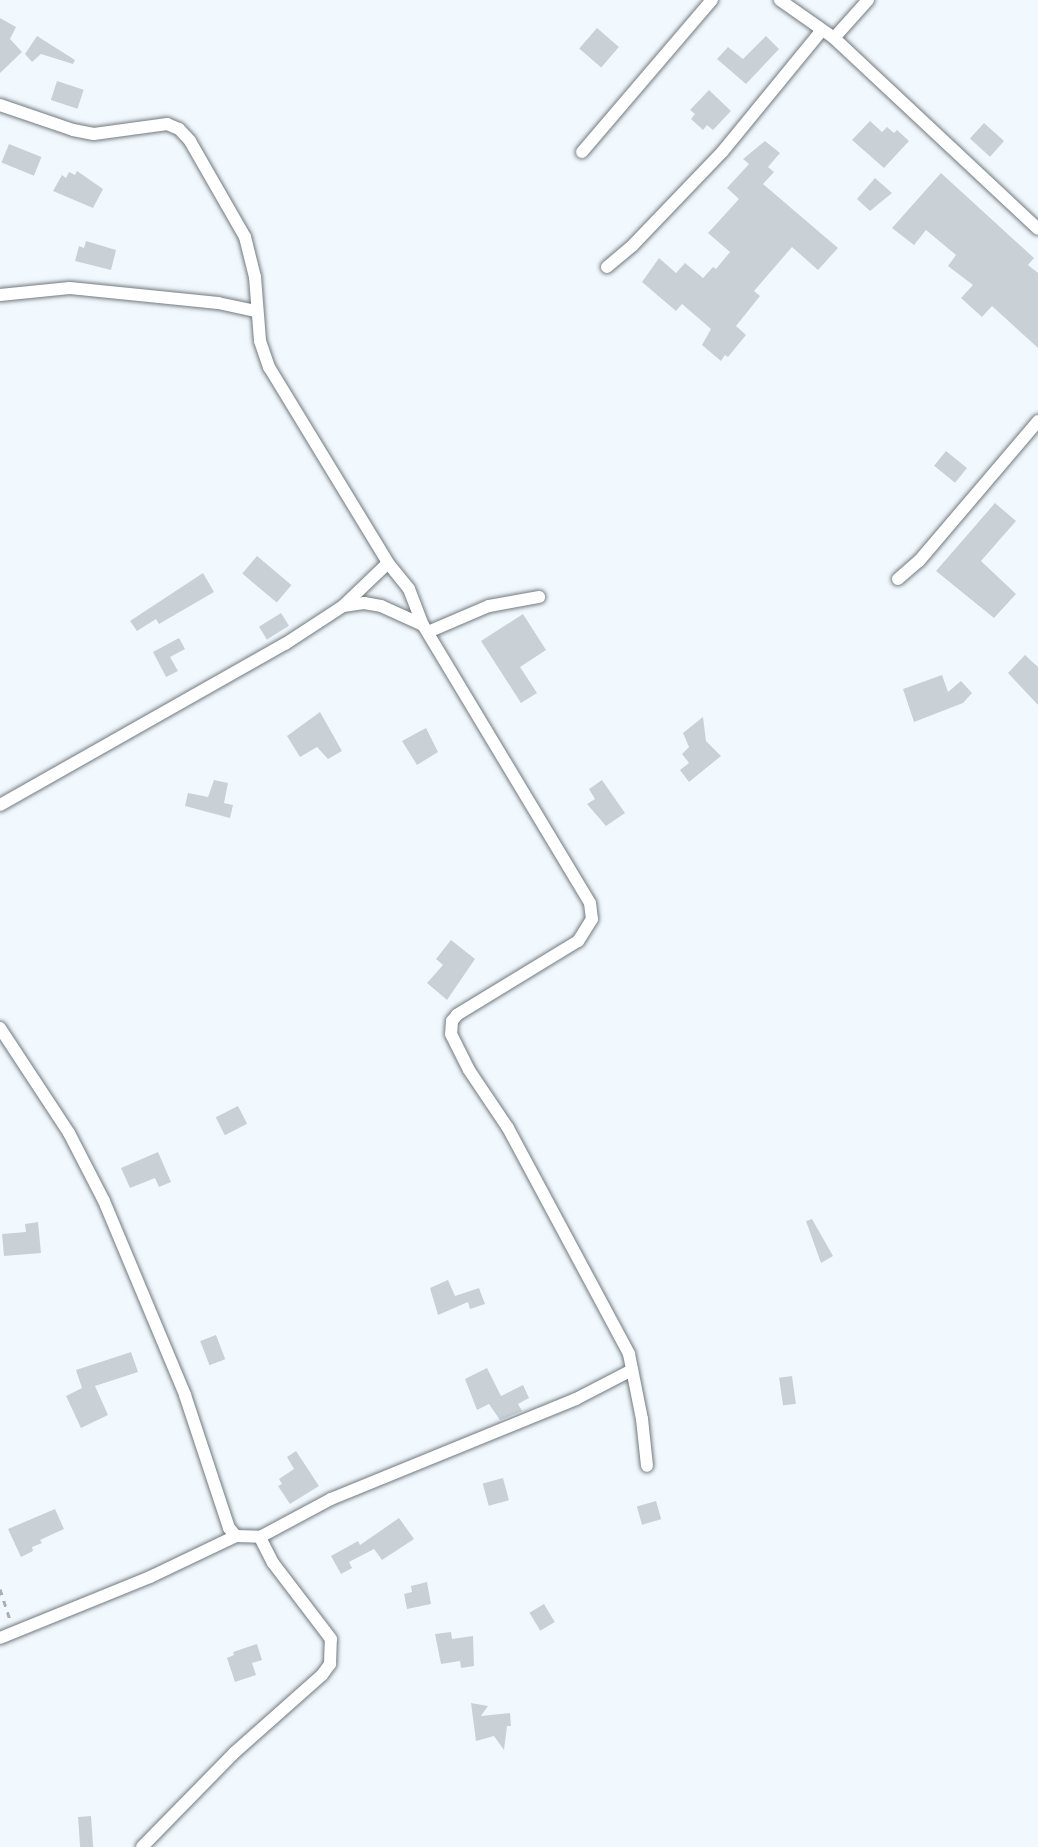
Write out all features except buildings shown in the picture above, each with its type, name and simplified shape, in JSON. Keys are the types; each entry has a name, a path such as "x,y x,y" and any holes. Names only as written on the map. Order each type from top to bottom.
{"street":[{"path":"582,152 712,0"},
{"path":"780,0 834,38 1038,229"},
{"path":"834,38 868,0"},
{"path":"607,267 633,245 723,151 822,30"},
{"path":"0,105 94,134 167,124 179,129 214,177 245,237 255,277 260,341 269,367 388,563 409,589 426,629 590,903 592,919 578,941 457,1015 452,1021 451,1034 469,1070 508,1128 629,1354 647,1466"},
{"path":"0,295 70,288 218,303 256,311"},
{"path":"898,579 919,561 1038,421"},
{"path":"0,805 285,644 343,606 388,563"},
{"path":"343,606 364,603 381,606 426,629 489,606 539,597"},
{"path":"0,1028 69,1133 104,1201 185,1395 229,1528 236,1536"},
{"path":"0,1638 150,1577 236,1536 260,1537 331,1499 576,1399 632,1370"},
{"path":"142,1847 234,1753 322,1675 330,1664 331,1639 273,1563 260,1537"}],"path":[{"path":"0,1589 15,1632"}]}
